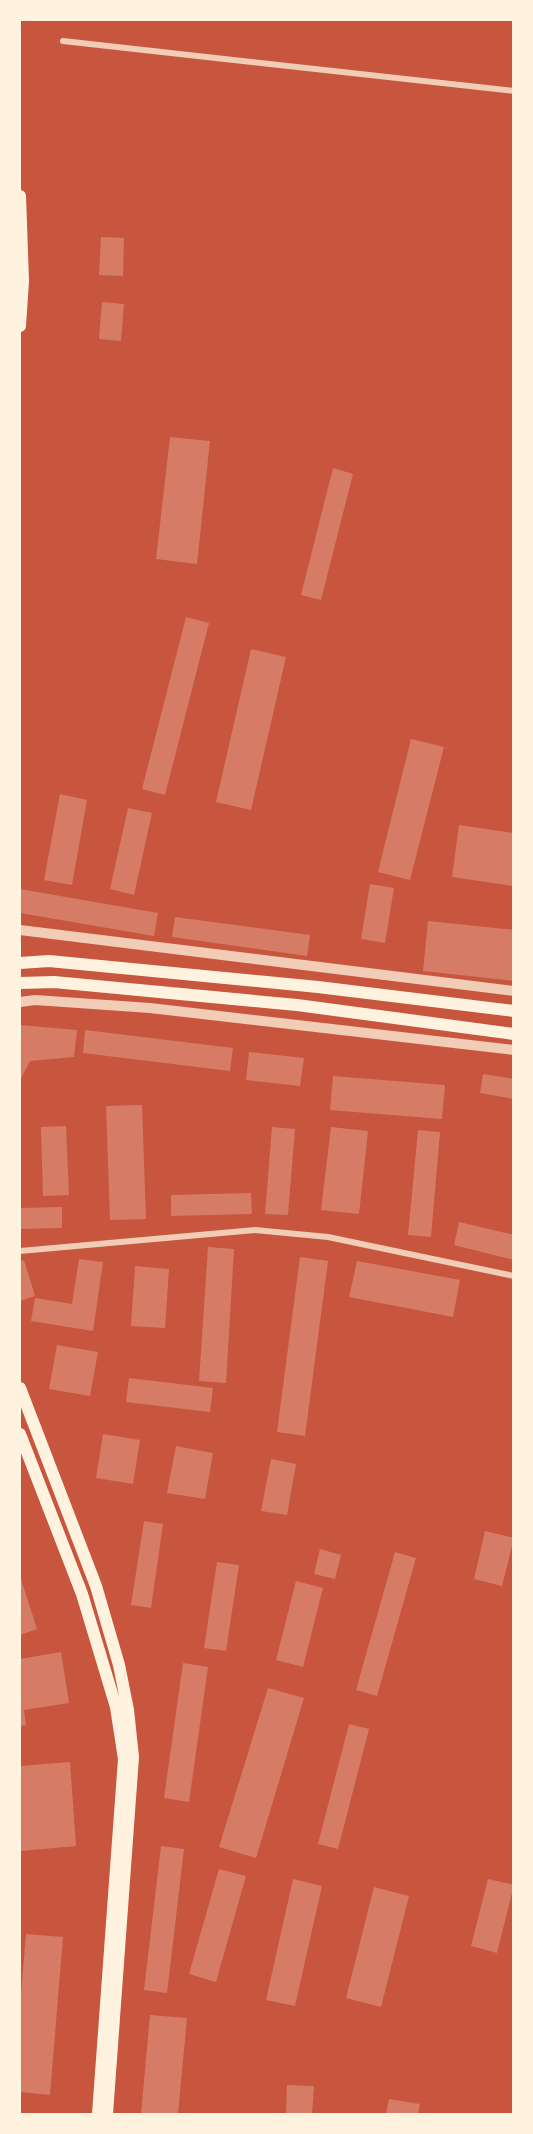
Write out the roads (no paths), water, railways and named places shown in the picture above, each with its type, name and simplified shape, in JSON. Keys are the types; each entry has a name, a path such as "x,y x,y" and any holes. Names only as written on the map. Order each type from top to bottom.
{"main road":[{"path":"20,196 23,281 20,326"},
{"path":"20,963 49,961 307,986 513,1011"},
{"path":"20,983 54,982 297,1005 513,1034"},
{"path":"20,1388 96,1586 119,1665 128,1710 133,1757 107,2115"},
{"path":"20,1434 82,1594 116,1707 124,1760 98,2115"}],"street":[{"path":"63,41 513,91"},
{"path":"20,930 513,991"},
{"path":"20,1002 35,1000 150,1008 513,1050"},
{"path":"20,1251 255,1230 328,1238 513,1276"}]}
